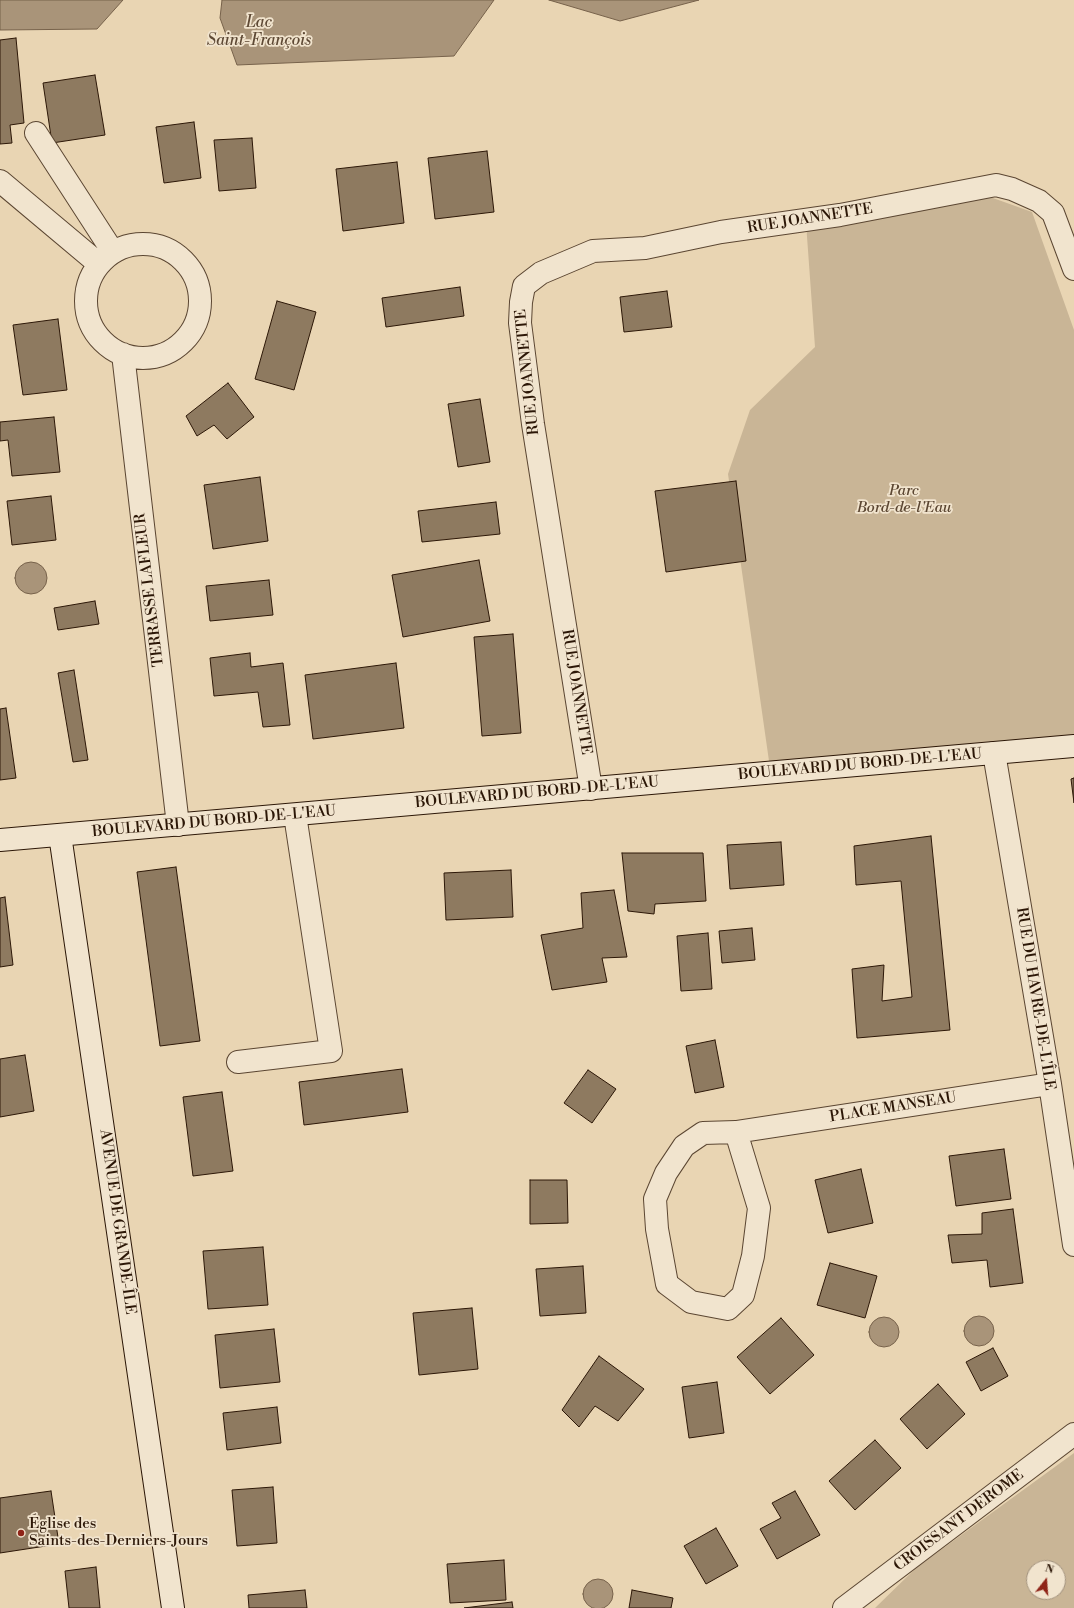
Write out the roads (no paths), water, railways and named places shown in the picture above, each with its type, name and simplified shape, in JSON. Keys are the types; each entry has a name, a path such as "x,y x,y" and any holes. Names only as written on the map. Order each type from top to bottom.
{"street":[{"path":"36,133 106,258"},
{"path":"0,181 106,258"},
{"name":"RUE JOANNETTE","path":"591,789 533,424 520,323 521,302 524,286 541,273 593,251 645,248 721,232 840,215 996,186 1012,190 1039,201 1053,213 1074,269"},
{"path":"148,244 166,248 181,258 193,274 200,292 199,312 192,330 179,345 162,355 142,358 123,354 107,345 95,332 87,315 86,297 89,279 106,258 130,245 148,244"},
{"name":"TERRASSE LAFLEUR","path":"123,354 178,825"},
{"name":"BOULEVARD DU BORD-DE-L'EAU","path":"0,840 1074,746"},
{"name":"RUE DU HAVRE-DE-L'ÎLE","path":"994,753 1050,1084 1074,1245"},
{"path":"238,1062 331,1051 295,814"},
{"name":"AVENUE DE GRANDE-ÎLE","path":"60,835 173,1608"},
{"name":"PLACE MANSEAU","path":"736,1132 759,1208 753,1256 743,1295 728,1309 691,1302 667,1284 657,1229 655,1199 666,1173 684,1146 703,1133 736,1132 1050,1084"},
{"name":"CROISSANT DEROME","path":"844,1608 1074,1434"}],"water":[{"path":"0,0 123,0 97,29 0,30"},
{"name":"Lac Saint-François","path":"222,0 494,0 454,56 237,65 220,18"},
{"path":"549,0 699,0 620,21"},
{"path":"28,562 34,562 44,569 47,578 46,584 40,591 34,594 28,594 18,587 15,581 15,575 22,565"},
{"path":"979,1316 989,1321 994,1331 989,1341 979,1346 969,1341 964,1331 969,1321"},
{"path":"884,1317 890,1318 898,1326 898,1338 890,1346 884,1347 878,1346 870,1338 869,1332 870,1326 878,1318"},
{"path":"598,1579 604,1580 612,1588 612,1600 604,1608 598,1609 592,1608 584,1600 583,1594 584,1588 592,1580"}],"place":[{"name":"Église des Saints-des-Derniers-Jours","path":"21,1533"}],"park label":[{"name":"Parc Bord-de-l'Eau","path":"904,500"}]}
